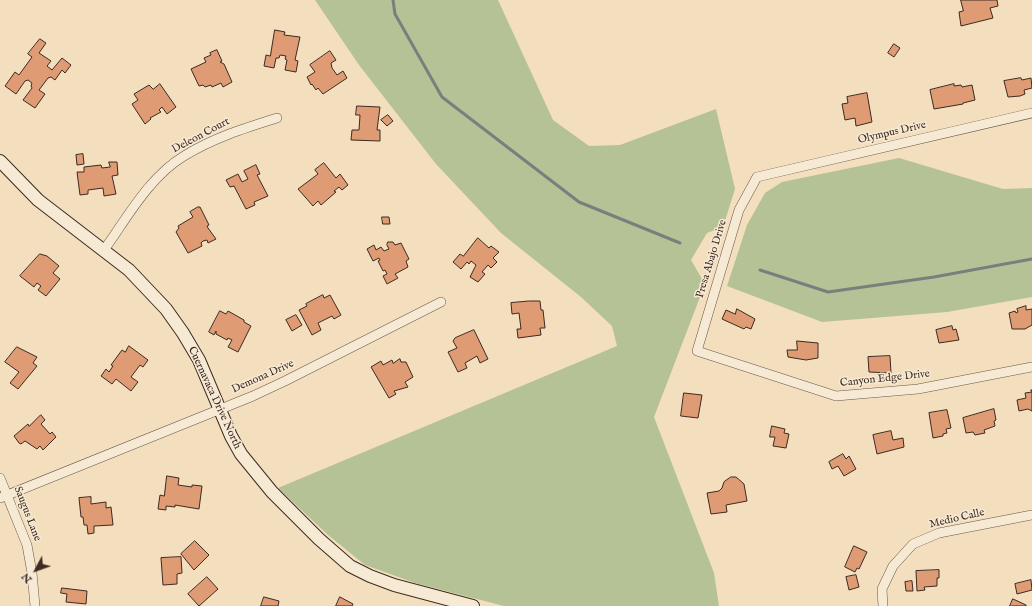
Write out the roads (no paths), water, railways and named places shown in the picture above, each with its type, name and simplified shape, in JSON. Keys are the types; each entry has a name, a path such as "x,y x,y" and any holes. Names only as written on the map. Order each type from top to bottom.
{"street":[{"name":"Olympus Drive","path":"757,177 1032,114"},
{"name":"Deleon Court","path":"104,250 154,183 184,156 239,130 277,118"},
{"name":"Cuernavaca Drive North","path":"0,161 38,200 104,250 143,283 170,315 199,360 219,409 241,454 254,472 319,539 350,566 370,576 394,585 473,606"},
{"name":"Presa Abajo Drive","path":"697,351 740,210 757,177"},
{"name":"Demona Drive","path":"4,496 285,381 441,302"},
{"name":"Canyon Edge Drive","path":"697,351 836,396 918,389 1032,367"},
{"name":"Saugus Lane","path":"0,478 4,496 30,555 35,606"},
{"name":"Medio Calle","path":"883,606 882,589 893,566 913,544 939,533 1032,515"}],"waterway":[{"path":"393,0 395,14 442,97 579,202 680,243"},
{"path":"760,270 828,292 934,277 1032,259"}]}
